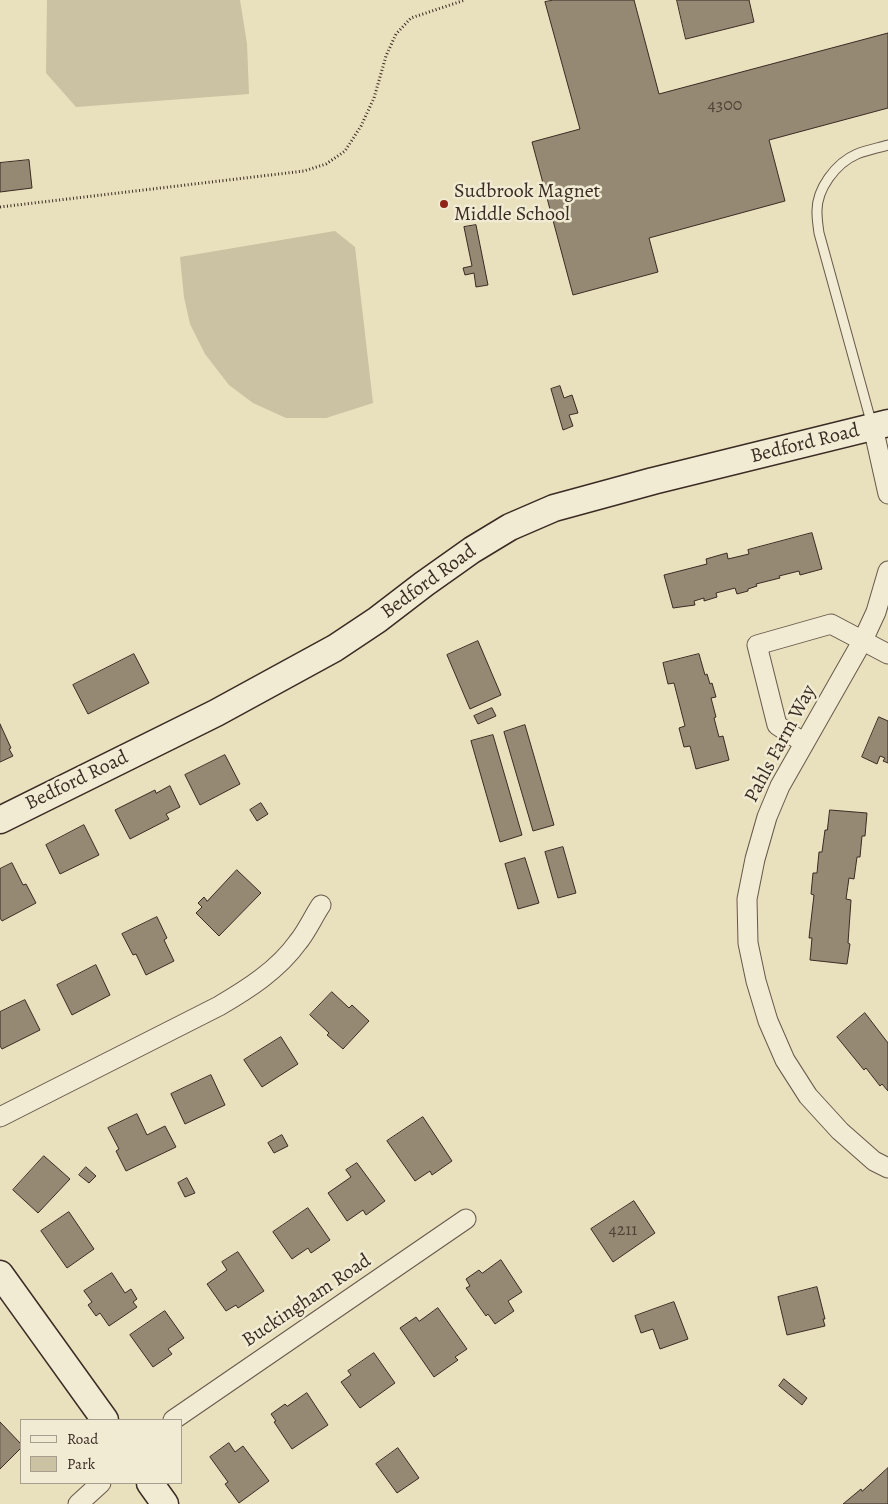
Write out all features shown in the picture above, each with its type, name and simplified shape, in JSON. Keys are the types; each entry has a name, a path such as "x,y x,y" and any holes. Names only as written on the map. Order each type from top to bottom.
{"street":[{"path":"880,425 888,494"},
{"name":"Bedford Road","path":"0,820 216,713 335,648 377,620 464,556 510,527 554,508 653,481 880,425"},
{"name":"Pahls Farm Way","path":"888,571 876,612 863,640 780,786 767,817 755,859 747,899 748,943 756,981 768,1021 785,1060 808,1096 840,1131 874,1160 888,1168"},
{"path":"804,743 777,725 757,645 831,624 888,654"},
{"path":"0,1117 220,1006 251,987 276,966 298,943 321,905"},
{"name":"Buckingham Road","path":"174,1419 466,1219"},
{"path":"0,1274 104,1419"},
{"path":"78,1504 100,1484"},
{"path":"151,1484 165,1504"}],"lane":[{"path":"880,425 819,232 816,212 820,193 829,178 842,164 857,154 888,146"}],"path":[{"path":"0,207 304,171 326,164 345,151 361,126 374,98 386,56 396,34 411,18 465,0"}],"green space":[{"path":"47,0 240,0 247,44 249,94 76,107 46,73"},
{"path":"335,231 355,247 373,403 326,418 286,418 253,403 229,385 205,354 190,324 184,297 180,257"}],"building":[{"path":"554,0 634,0 659,94 888,33 888,108 769,140 785,201 649,238 658,272 573,295 532,142 580,129 545,2"},
{"path":"677,0 749,0 754,22 686,39"},
{"path":"29,160 32,188 0,192 0,163"},
{"path":"476,225 488,285 476,287 474,273 465,275 463,268 472,266 464,227"},
{"path":"560,386 564,398 572,395 578,413 569,415 573,426 563,430 551,389"},
{"path":"812,533 822,569 800,575 799,571 779,576 780,578 756,584 757,586 748,589 748,591 737,594 735,588 716,593 717,597 704,601 704,598 694,601 695,605 673,608 664,575 707,564 706,559 727,553 728,559 749,554 748,550"},
{"path":"478,641 501,695 470,709 447,655"},
{"path":"134,654 149,683 88,714 73,685"},
{"path":"699,654 705,675 707,674 710,684 712,683 716,697 711,698 716,717 714,718 719,737 723,736 729,760 696,769 690,746 684,747 679,728 685,726 674,683 668,684 663,663"},
{"path":"492,708 496,716 478,724 474,716"},
{"path":"879,717 888,721 888,763 883,761 885,758 880,756 877,764 862,757"},
{"path":"0,724 13,756 0,762"},
{"path":"525,725 554,825 533,831 504,732"},
{"path":"493,735 522,835 500,842 471,741"},
{"path":"225,755 240,784 200,805 185,775"},
{"path":"170,786 180,807 166,814 169,819 130,839 115,810 155,790 156,793"},
{"path":"261,803 268,814 257,821 250,810"},
{"path":"830,810 867,813 865,836 862,836 860,857 857,857 854,879 849,878 846,899 851,900 848,943 850,944 847,964 810,960 812,938 809,938 814,895 811,894 813,873 817,873 819,852 822,852"},
{"path":"84,825 99,855 60,874 46,845"},
{"path":"563,847 576,893 558,898 545,852"},
{"path":"525,858 539,903 518,909 505,864"},
{"path":"12,863 23,885 26,884 36,903 2,921 0,918 0,869"},
{"path":"237,870 261,893 219,936 196,913 202,907 198,903 204,897 207,901"},
{"path":"157,917 167,938 164,940 174,961 146,975 136,954 133,955 122,934"},
{"path":"96,965 110,995 72,1015 57,985"},
{"path":"332,992 349,1008 352,1005 369,1021 343,1049 327,1035 329,1033 310,1015"},
{"path":"25,1000 40,1030 2,1049 0,1046 0,1012"},
{"path":"865,1013 888,1043 888,1091 882,1084 880,1086 866,1068 864,1070 837,1037"},
{"path":"281,1037 298,1064 262,1087 244,1060"},
{"path":"211,1075 225,1105 185,1124 171,1094"},
{"path":"137,1114 147,1135 165,1126 176,1147 126,1171 116,1151 119,1149 108,1128"},
{"path":"423,1117 452,1161 432,1175 430,1171 415,1181 387,1141"},
{"path":"282,1135 288,1146 274,1153 268,1143"},
{"path":"44,1156 70,1179 38,1213 13,1190"},
{"path":"357,1163 385,1201 366,1215 363,1210 347,1221 328,1193 351,1177 346,1170"},
{"path":"86,1167 96,1176 89,1183 79,1175"},
{"path":"187,1178 195,1193 185,1197 178,1183"},
{"path":"634,1201 655,1233 613,1262 591,1229"},
{"path":"308,1208 330,1240 311,1253 308,1248 292,1259 273,1232"},
{"path":"69,1212 94,1249 67,1268 41,1231"},
{"path":"238,1252 264,1291 238,1308 236,1305 226,1311 207,1284 227,1270 222,1262"},
{"path":"501,1260 522,1292 508,1301 514,1311 495,1324 488,1314 486,1316 466,1288 470,1286 466,1279 479,1270 482,1273"},
{"path":"112,1273 125,1293 131,1289 137,1299 133,1302 137,1307 109,1326 100,1313 96,1316 88,1305 92,1302 84,1291"},
{"path":"817,1287 825,1326 787,1335 778,1297"},
{"path":"674,1302 688,1339 660,1349 653,1329 641,1333 635,1316"},
{"path":"438,1308 467,1349 455,1357 458,1360 434,1377 400,1328 416,1317 419,1321"},
{"path":"165,1311 184,1338 168,1349 172,1354 153,1367 130,1335"},
{"path":"374,1353 395,1383 360,1408 341,1382 351,1375 348,1371"},
{"path":"784,1379 807,1398 802,1405 779,1386"},
{"path":"307,1393 328,1425 292,1449 274,1422 276,1421 271,1414 285,1404 287,1406"},
{"path":"0,1422 20,1443 20,1449 0,1469"},
{"path":"229,1443 235,1452 243,1446 269,1481 239,1503 225,1484 228,1482 210,1457"},
{"path":"398,1448 419,1478 397,1493 376,1464"},
{"path":"888,1468 888,1504 843,1504 861,1489 862,1491"}],"place":[{"name":"Sudbrook Magnet Middle School","path":"444,204"}]}
